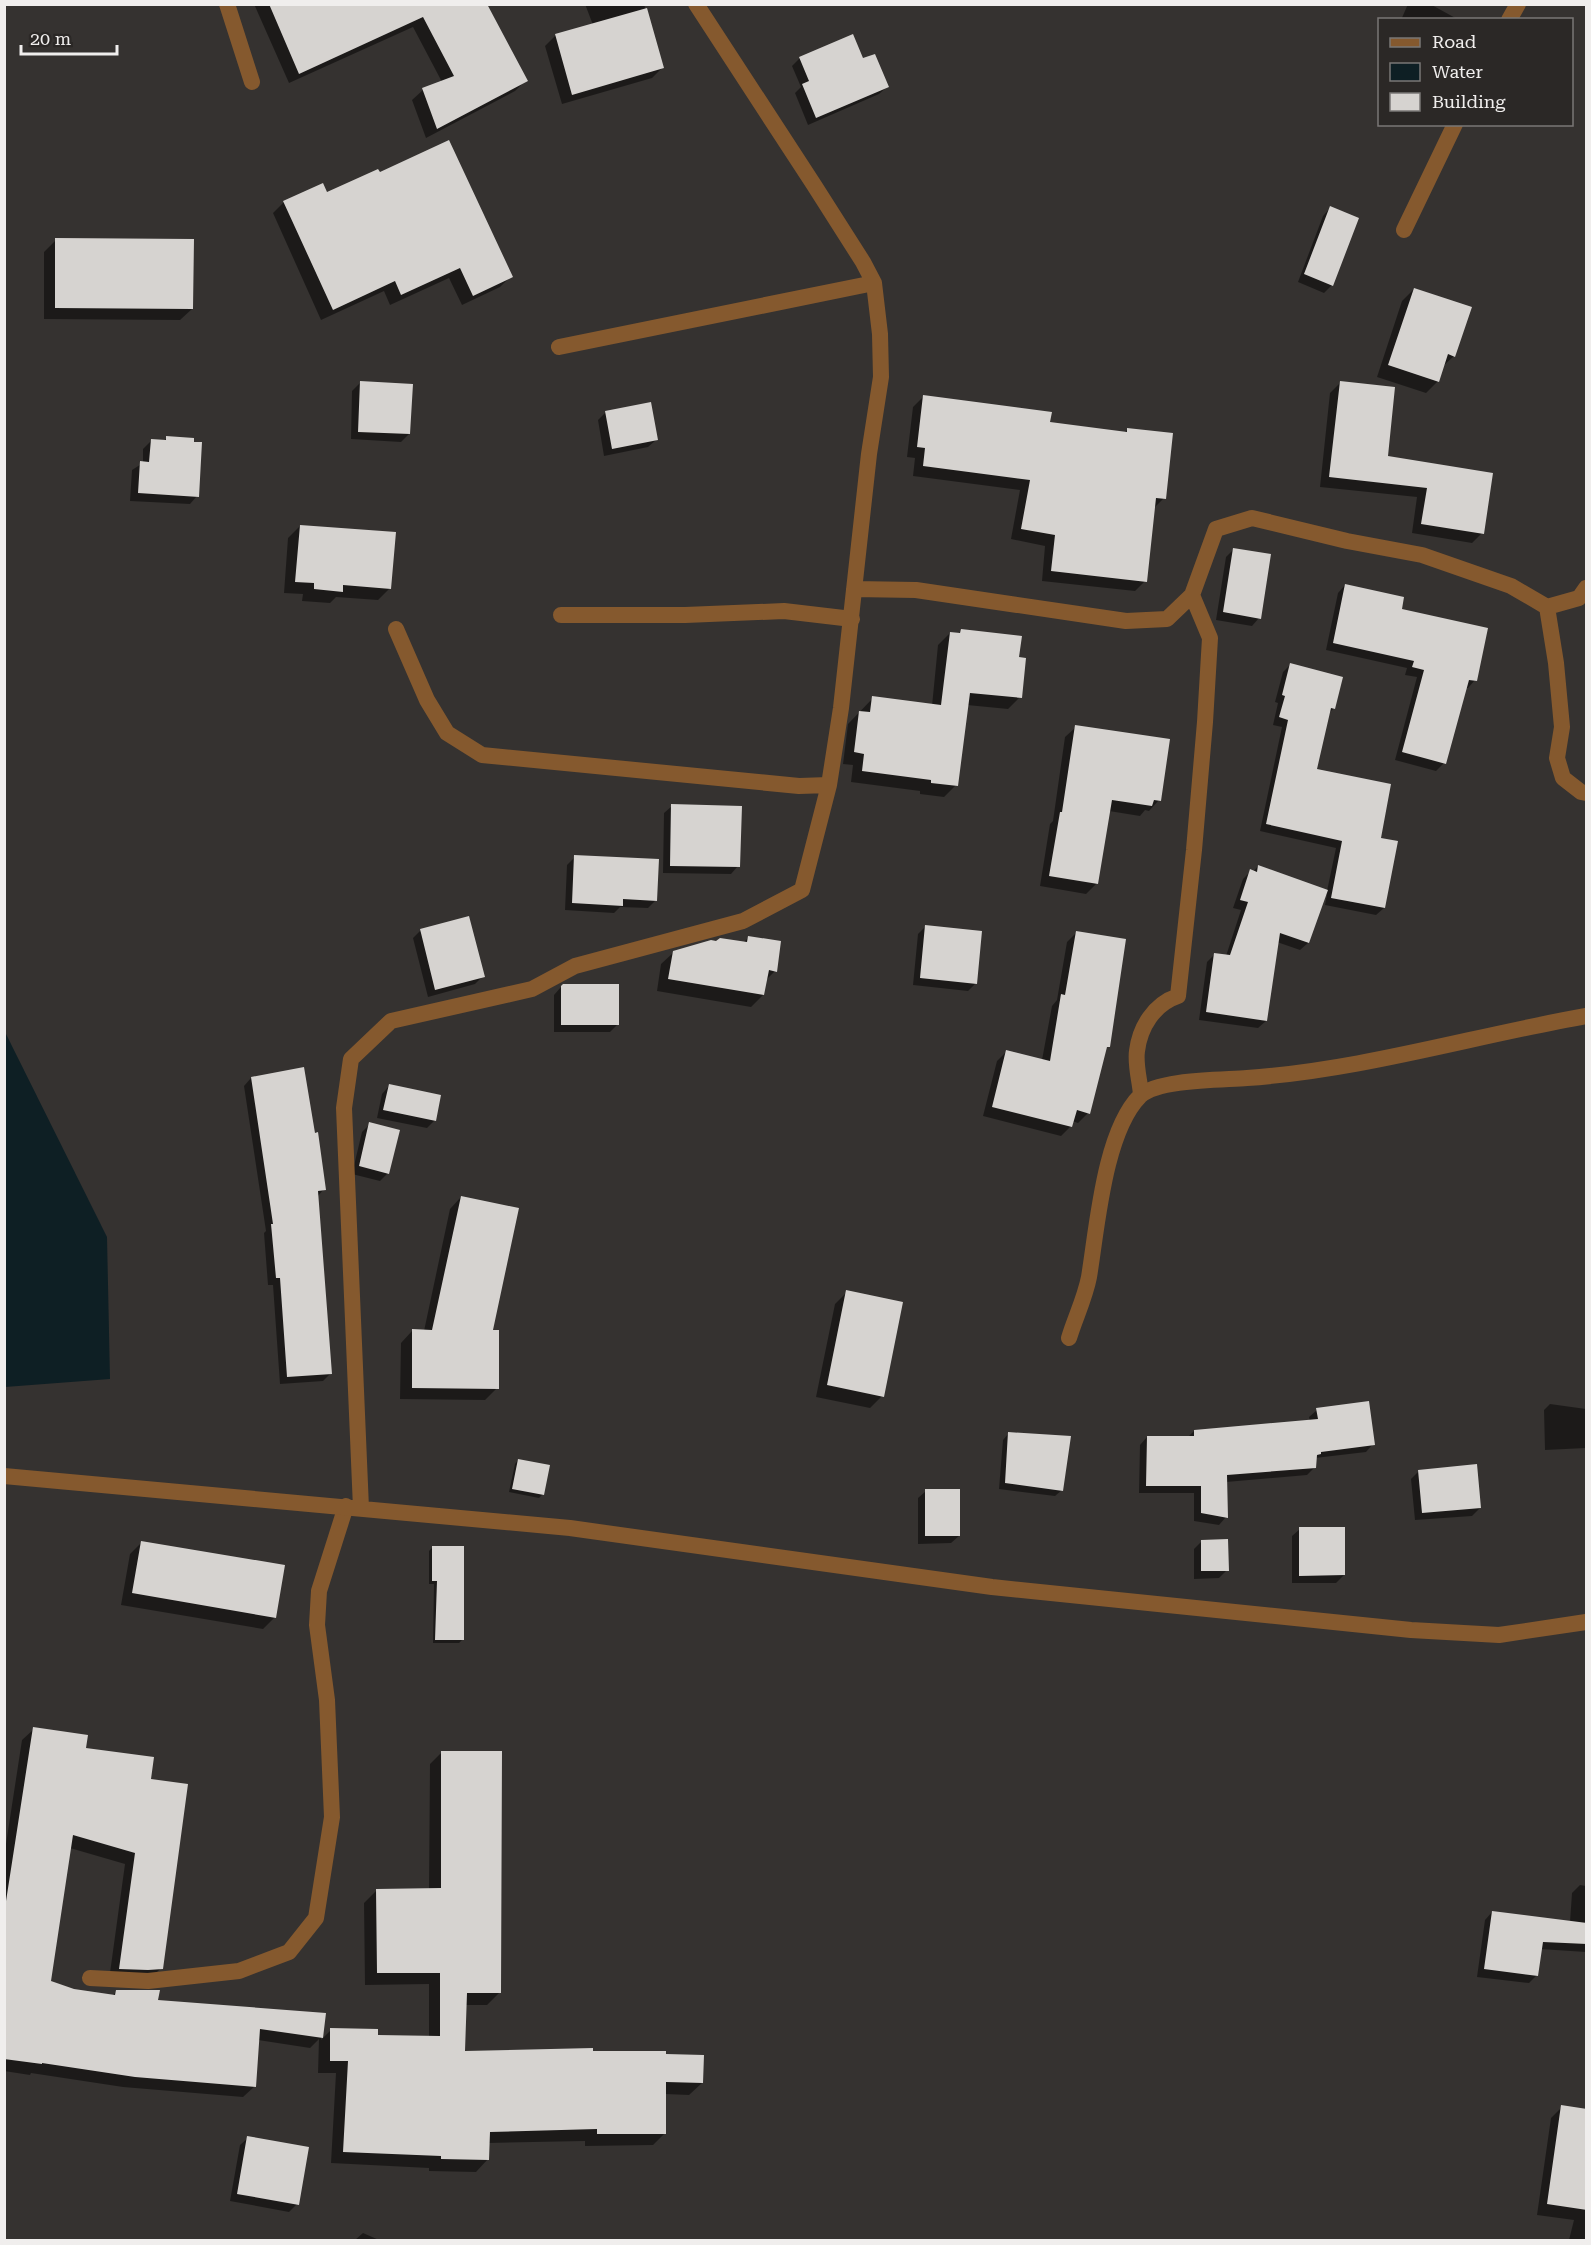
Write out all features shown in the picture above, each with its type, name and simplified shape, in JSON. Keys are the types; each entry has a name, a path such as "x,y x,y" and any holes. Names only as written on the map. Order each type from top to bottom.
{"street":[{"path":"226,4 252,82"},
{"path":"90,1978 148,1982 239,1971 289,1952 316,1918 332,1817 327,1700 317,1625 319,1591 353,1507 344,1108 351,1059 391,1021 532,989 575,966 743,921 802,890 829,785 842,708 869,454 880,377 880,334 873,283 863,262 696,4"},
{"path":"1510,18 1518,4"},
{"path":"1404,230 1454,126"},
{"path":"559,347 873,283"},
{"path":"854,589 916,590 1126,621 1167,619 1192,595 1216,529 1252,518 1347,541 1422,555 1511,586 1547,608 1579,598 1587,588"},
{"path":"1141,1095 1136,1053 1140,1038 1148,1017 1167,1000 1178,996 1194,850 1210,638 1192,595"},
{"path":"1547,608 1563,727 1557,758 1563,778 1581,792 1587,793"},
{"path":"561,615 685,615 784,611 852,619"},
{"path":"396,629 427,700 447,733 482,755 800,786 829,785"},
{"path":"1069,1338 1088,1280 1098,1210 1116,1137 1141,1095 1157,1088 1189,1082 1325,1070 1587,1016"},
{"path":"4,1476 570,1527 992,1587 1411,1630 1499,1635 1587,1622"}],"water":[{"path":"5,1032 107,1237 110,1379 5,1387"}],"building":[{"path":"269,4 487,4 528,81 437,129 422,88 454,76 423,17 299,74"},
{"path":"647,8 664,68 572,95 555,34"},
{"path":"853,34 863,58 875,54 889,87 816,118 802,84 809,81 799,57"},
{"path":"449,140 513,277 473,296 460,268 401,295 395,281 333,310 283,201 323,183 327,192 378,169 380,172"},
{"path":"1330,206 1359,218 1333,286 1304,274"},
{"path":"55,238 194,239 193,309 55,308"},
{"path":"1414,288 1472,307 1455,357 1448,354 1439,382 1388,365"},
{"path":"360,381 413,384 410,434 358,432"},
{"path":"1340,381 1395,387 1388,456 1493,473 1484,534 1421,524 1427,488 1329,477"},
{"path":"923,395 1052,412 1050,422 1127,432 1127,428 1173,433 1166,499 1156,498 1147,582 1051,571 1055,535 1021,529 1030,480 923,466 925,448 917,447"},
{"path":"651,402 658,440 612,449 605,411"},
{"path":"166,436 194,438 194,442 202,442 199,497 138,493 140,461 149,462 151,439 166,440"},
{"path":"300,525 396,532 391,589 343,585 343,592 314,589 314,583 295,582"},
{"path":"1233,548 1271,554 1261,619 1223,612"},
{"path":"1345,584 1404,597 1402,609 1488,628 1477,681 1469,680 1446,764 1402,752 1424,670 1412,667 1414,661 1333,643"},
{"path":"961,629 1022,636 1019,657 1026,658 1022,698 970,693 958,786 862,771 864,754 854,752 859,711 870,712 872,696 941,705 950,632 960,633"},
{"path":"1290,663 1343,677 1335,709 1331,708 1317,769 1391,784 1381,838 1398,841 1385,908 1331,898 1342,841 1266,824 1288,720 1279,717"},
{"path":"1075,725 1170,739 1161,801 1154,800 1152,806 1112,800 1098,884 1049,876 1060,812 1062,812"},
{"path":"671,804 742,806 740,867 670,866"},
{"path":"574,855 659,859 657,901 623,899 623,906 572,903"},
{"path":"1258,865 1328,890 1309,943 1280,933 1267,1021 1206,1012 1214,953 1230,955 1248,902 1240,900 1250,869 1257,872"},
{"path":"469,916 485,977 435,990 420,929"},
{"path":"925,925 982,931 977,984 920,978"},
{"path":"1076,931 1126,939 1110,1047 1107,1047 1090,1114 1077,1110 1072,1127 992,1107 1006,1050 1050,1061 1061,994 1065,995"},
{"path":"748,936 781,941 777,972 769,970 764,995 668,979 673,951 711,940 716,941 720,938 747,942"},
{"path":"563,984 619,984 619,1025 561,1025 561,986"},
{"path":"304,1067 315,1133 318,1132 326,1190 318,1191 332,1374 287,1377 280,1278 276,1278 271,1224 273,1224 251,1077"},
{"path":"389,1084 441,1095 436,1121 383,1110"},
{"path":"369,1122 400,1130 389,1174 359,1166"},
{"path":"461,1196 519,1208 493,1330 499,1330 499,1389 412,1388 412,1329 432,1330"},
{"path":"846,1290 903,1302 884,1397 827,1385"},
{"path":"1369,1401 1375,1445 1321,1452 1317,1455 1316,1468 1227,1475 1228,1518 1201,1513 1201,1486 1146,1486 1147,1436 1194,1436 1194,1430 1318,1419 1316,1408"},
{"path":"1008,1432 1071,1436 1063,1491 1005,1483"},
{"path":"518,1459 550,1465 544,1495 512,1489"},
{"path":"1477,1464 1481,1508 1422,1513 1418,1470"},
{"path":"925,1489 960,1489 960,1536 925,1536"},
{"path":"1299,1527 1345,1527 1345,1575 1299,1576"},
{"path":"1228,1539 1229,1571 1201,1571 1201,1540"},
{"path":"141,1541 285,1565 276,1618 132,1593"},
{"path":"432,1546 464,1546 464,1640 435,1640 437,1581 432,1581"},
{"path":"33,1727 88,1735 86,1748 154,1757 151,1779 188,1784 163,1969 119,1969 135,1853 73,1835 51,1981 74,1989 115,1995 116,1990 160,1990 158,2000 326,2013 323,2038 260,2029 256,2087 135,2077 4,2059 4,1914"},
{"path":"441,1751 502,1751 501,1993 467,1993 465,2051 593,2048 593,2051 666,2051 666,2054 704,2055 703,2083 666,2082 666,2134 597,2134 597,2129 490,2132 489,2160 343,2152 348,2061 330,2061 330,2028 378,2029 378,2035 440,2036 440,1973 377,1973 376,1889 441,1888"},
{"path":"1492,1911 1587,1923 1587,1944 1543,1942 1538,1976 1484,1969"},
{"path":"1561,2105 1587,2109 1587,2210 1547,2204"},
{"path":"247,2136 309,2147 299,2205 237,2194"}]}
